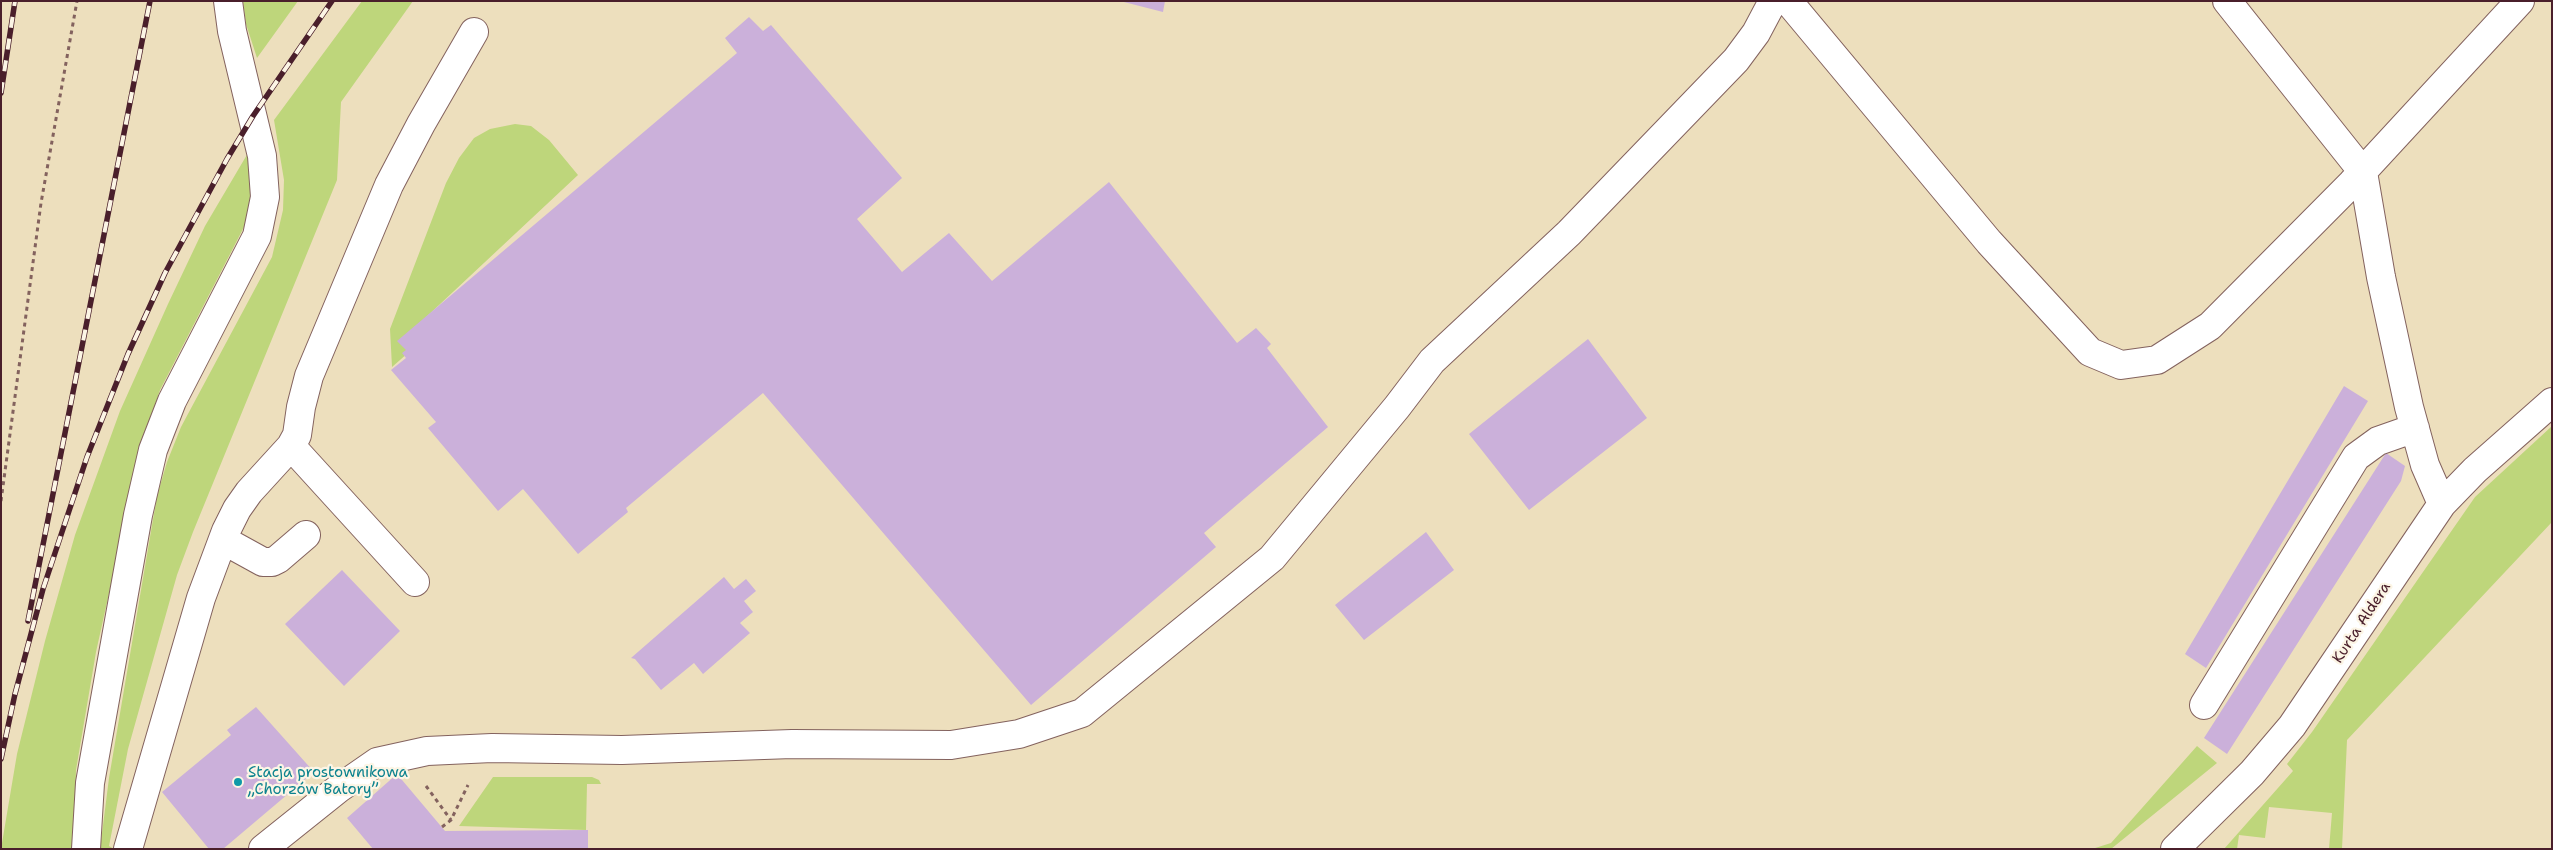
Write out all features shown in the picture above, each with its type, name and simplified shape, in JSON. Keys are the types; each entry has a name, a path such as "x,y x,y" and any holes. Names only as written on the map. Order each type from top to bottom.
{"street":[{"path":"86,849 90,783 138,514 153,450 172,402 256,236 265,197 262,156 232,31 228,1"},
{"path":"263,849 338,789 377,762 427,752 492,748 622,750 792,744 950,745 1019,734 1082,713 1272,558 1397,407 1432,361 1570,233 1736,60 1756,33 1774,1"},
{"path":"1788,1 1989,242 2090,352 2121,364 2157,360 2210,326 2363,172 2520,1"},
{"path":"2227,1 2363,172 2381,277 2415,428 2425,465 2442,504"},
{"path":"128,849 201,598 222,540 237,509 291,446 297,435 308,376 389,185 420,124 474,32"},
{"name":"Kurta Aldera","path":"2175,849 2252,773 2292,726 2442,504 2475,470 2552,402"},
{"path":"2204,705 2356,456 2378,441 2415,428"},
{"path":"291,446 415,582"},
{"path":"222,540 263,562 272,562 306,534"}],"path":[{"path":"1,502 41,203 77,1"},
{"path":"442,827 451,820 470,782"},
{"path":"423,783 451,820"}],"green space":[{"path":"243,1 298,1 257,58 246,24"},
{"path":"362,1 413,1 341,102 337,180 177,575 128,749 109,846 114,849 100,849 109,778 157,496 167,462 181,427 272,257 283,210 284,180 274,120"},
{"path":"515,124 531,126 549,140 578,175 407,335 416,346 392,367 390,329 446,183 459,158 474,138 490,129"},
{"path":"248,153 254,185 245,225 160,390 142,444 96,652 76,770 74,849 1,849 17,754 45,641 75,535 120,411 168,304 205,226"},
{"path":"2552,426 2552,522 2347,740 2342,849 2329,849 2332,813 2269,807 2265,838 2239,835 2237,849 2224,849 2293,771 2287,764 2312,732 2475,497"},
{"path":"2197,746 2217,763 2111,849 2092,849 2111,843"},
{"path":"493,777 592,777 599,780 601,784 587,784 586,830 459,826"}],"building":[{"path":"1120,1 1165,1 1163,12"},
{"path":"749,17 763,31 771,25 902,178 857,219 902,272 949,233 992,281 1109,182 1237,343 1256,328 1271,344 1267,348 1328,427 1204,533 1216,547 1031,705 763,393 626,508 628,512 578,554 523,489 498,511 428,428 436,422 391,370 406,358 402,353 406,350 397,341 737,53 725,38"},
{"path":"1588,339 1647,418 1529,510 1469,434"},
{"path":"2344,386 2368,401 2206,668 2185,654"},
{"path":"2386,453 2405,466 2401,481 2227,754 2204,738"},
{"path":"1426,532 1454,570 1364,640 1335,605"},
{"path":"342,570 400,631 344,686 285,624"},
{"path":"724,577 734,589 746,579 756,591 744,601 753,612 740,623 750,633 703,674 694,663 661,690 635,659 631,658"},
{"name":"Stacja prostownikowa „Chorzów Batory”","path":"256,707 314,772 223,849 209,849 162,792 231,735 227,730"},
{"path":"397,774 445,831 588,830 588,849 373,849 347,818"}],"railway":[{"path":"1,93 15,1"},
{"path":"28,621 150,1"},
{"path":"1,759 15,694 43,589 87,457 128,354 165,273 227,159 253,116 332,1"}],"place":[{"name":"Stacja prostownikowa „Chorzów Batory”","path":"238,782"}]}
